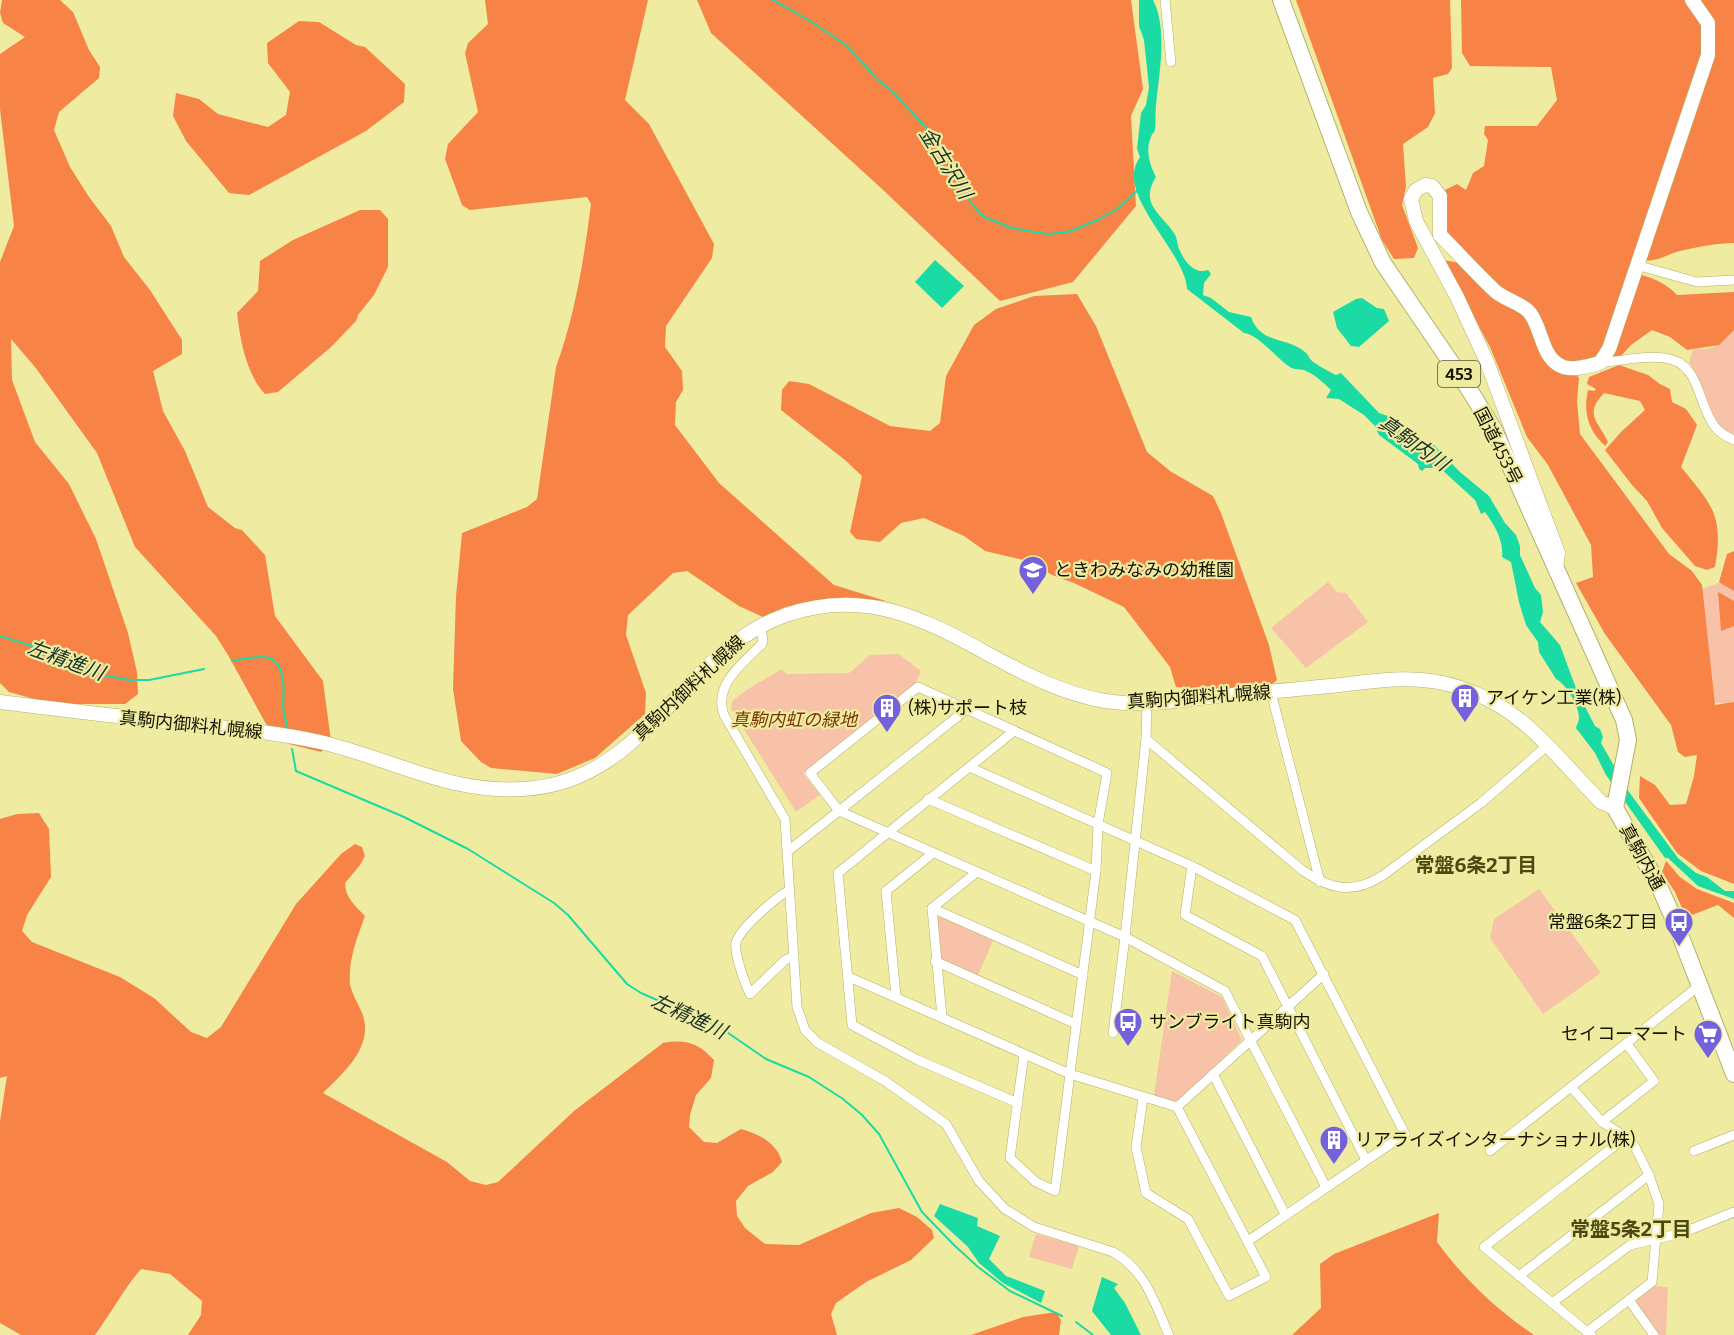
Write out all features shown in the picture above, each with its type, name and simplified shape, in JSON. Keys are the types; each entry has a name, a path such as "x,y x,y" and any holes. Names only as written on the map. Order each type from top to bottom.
{"highway":[{"name":"国道453号","path":"1281,0 1359,212 1383,263 1467,386 1494,430 1624,720 1628,740 1615,801"},
{"name":"真駒内通","path":"1615,801 1659,886 1734,1074"}],"main road":[{"path":"1556,570 1558,553 1487,362 1457,297 1416,221 1411,199 1416,190 1425,185 1432,186 1437,191 1440,196 1440,235 1496,291 1530,314 1547,352 1559,365 1568,368 1599,363 1609,349 1708,54 1708,23 1692,0"},
{"name":"真駒内御料札幌線","path":"0,702 256,731 320,742 429,778 476,788 527,789 552,785 581,775 614,757 642,734 691,681 722,653 760,626 792,613 829,605 850,604 888,608 933,625 1059,689 1107,701 1147,704 1387,680 1437,681 1473,692 1503,706 1525,722 1600,802 1615,801"}],"street":[{"path":"1165,0 1171,62"},
{"path":"1636,265 1697,282 1734,280"},
{"path":"1599,363 1657,357 1679,362 1689,370 1695,380 1710,419 1716,428 1734,440"},
{"path":"760,626 762,644 729,678 724,687 721,707 785,819 797,1007 800,1020 812,1037 831,1052 885,1081 946,1124 979,1181 1005,1209 1034,1227 1113,1252 1125,1259 1142,1278 1169,1335"},
{"path":"1024,1054 1010,1158 1036,1182 1055,1191 1089,922 1096,871 1098,824 1107,773 918,687 810,773 838,811 888,831 933,853 1089,922 1125,937 1225,991 1326,1187"},
{"path":"1271,692 1320,882"},
{"path":"1113,1033 1146,739 1147,704"},
{"path":"788,851 967,709"},
{"path":"1014,731 838,873 852,1025 918,1060 1018,1103"},
{"path":"1146,739 1302,870 1320,882 1341,888 1354,888 1371,883 1481,802 1548,745"},
{"path":"969,767 1192,867 1295,920 1405,1134 1248,1241"},
{"path":"928,799 1096,871"},
{"path":"896,996 886,891 933,853"},
{"path":"1192,867 1185,915 1262,956 1366,1160"},
{"path":"932,908 977,872"},
{"path":"790,890 780,895 738,936 735,946 750,994 785,960 794,956"},
{"path":"932,908 935,961 942,1017"},
{"path":"932,908 1083,975"},
{"path":"935,961 1076,1024"},
{"path":"1177,1107 1324,974"},
{"path":"849,977 1070,1074 1177,1107 1266,1277 1229,1296 1188,1219 1146,1193 1136,1147 1143,1098"},
{"path":"1490,1150 1700,985"},
{"path":"1602,1122 1654,1081 1627,1044"},
{"path":"1213,1074 1285,1214"},
{"path":"1571,1087 1602,1122 1626,1137 1635,1147 1659,1204 1652,1282 1589,1334 1484,1247 1626,1137"},
{"path":"1694,1151 1734,1135"},
{"path":"1519,1276 1648,1175"},
{"path":"1552,1303 1630,1245 1682,1233 1734,1212"},
{"path":"1629,1300 1654,1335"}],"green space":[{"path":"1734,324 1734,434 1727,431 1716,420 1700,381 1689,363 1693,349 1708,349 1718,345"},
{"path":"1734,577 1734,705 1712,702 1695,592"},
{"path":"1328,582 1337,592 1346,593 1368,622 1306,668 1271,628"},
{"name":"真駒内虹の緑地","path":"899,654 921,671 916,683 803,773 820,795 796,812 731,709 732,701 782,669 786,674 849,673 870,655"},
{"path":"1539,889 1601,973 1543,1014 1490,938 1494,919"},
{"path":"941,917 993,941 978,975 940,958 936,919"},
{"path":"1172,971 1222,997 1242,1040 1177,1103 1154,1095"},
{"path":"1036,1234 1079,1246 1072,1269 1029,1257"},
{"path":"1655,1286 1668,1287 1666,1335 1660,1335 1637,1304 1637,1298"}],"shaded area":[{"path":"2,0 60,0 73,12 89,50 100,67 99,78 59,112 54,130 70,167 111,226 124,257 150,290 182,340 182,354 153,371 163,411 185,451 208,507 235,528 242,530 265,555 275,616 323,681 331,741 321,752 289,744 266,724 216,636 135,547 97,453 35,367 11,339 12,380 35,442 69,484 96,539 128,633 137,672 138,694 125,704 52,704 9,692 0,683 0,262 14,226 0,109 0,54 25,37 3,23 0,13"},
{"path":"485,0 648,0 625,100 649,124 714,244 712,258 666,326 665,347 682,371 683,390 676,402 675,425 719,483 834,585 886,601 830,598 785,607 763,617 739,606 687,571 673,573 628,615 626,635 646,693 645,714 595,758 557,774 491,768 481,762 461,741 453,689 456,596 462,533 527,507 537,499 556,367 578,287 591,204 587,197 470,210 462,205 445,159 448,144 478,112 465,53 468,43 488,24"},
{"path":"697,0 1131,0 1143,89 1131,116 1136,206 1073,282 1000,301 881,188 711,33"},
{"path":"1296,0 1450,0 1452,68 1448,74 1433,78 1435,113 1428,127 1403,144 1406,187 1402,205 1418,248 1414,258 1394,259 1382,240"},
{"path":"1461,0 1734,0 1734,243 1700,247 1657,259 1642,260 1600,358 1568,365 1557,359 1542,328 1443,235 1437,202 1445,190 1457,184 1466,190 1473,173 1484,166 1488,140 1484,134 1485,126 1537,126 1557,100 1551,67 1470,66 1462,53"},
{"path":"299,21 319,22 356,45 365,47 405,84 404,102 366,131 249,195 229,193 186,141 173,116 176,93 199,99 218,114 268,127 286,115 290,92 268,63 267,43"},
{"path":"360,210 380,210 388,219 388,267 374,295 356,321 331,347 278,392 265,394 258,386 249,366 242,345 237,313 258,291 260,261 293,240"},
{"path":"1443,260 1460,263 1521,314 1533,328 1547,356 1574,372 1579,378 1577,401 1580,434 1669,554 1692,571 1702,585 1715,705 1734,702 1734,884 1701,871 1677,853 1639,798 1640,776 1655,785 1670,805 1686,804 1697,755 1685,757 1678,752 1671,725 1605,634 1576,583 1593,577 1591,545 1548,465 1527,437 1490,347"},
{"path":"1638,274 1659,282 1677,295 1734,292 1734,330 1719,345 1687,350 1670,337 1652,330 1631,345 1620,357 1615,358 1611,355"},
{"path":"1077,294 1096,326 1147,452 1170,471 1213,496 1269,645 1277,680 1271,685 1225,691 1176,687 1170,667 1124,607 1052,575 1032,562 985,551 964,536 924,518 901,523 880,542 856,539 850,532 862,476 781,410 782,390 789,381 809,384 890,426 930,431 940,423 946,376 974,325 996,309 1034,296"},
{"path":"1619,365 1648,375 1670,389 1672,402 1686,409 1697,425 1681,467 1701,491 1713,512 1718,535 1715,567 1707,570 1695,566 1662,528 1647,501 1605,450 1645,410 1640,401 1604,393 1594,407 1594,413 1597,424 1608,442 1605,446 1594,434 1588,421 1586,406 1588,390 1596,389 1587,384 1589,377"},
{"path":"1734,551 1734,591 1719,582 1727,554"},
{"path":"1718,592 1734,601 1734,626 1721,631"},
{"path":"39,813 49,829 51,877 27,915 22,931 32,942 120,977 154,998 191,1032 207,1038 221,1027 296,904 341,854 355,844 362,847 365,856 345,883 345,888 354,905 365,916 350,966 350,984 363,1015 365,1030 363,1041 353,1061 323,1093 447,1162 470,1181 486,1185 498,1182 574,1111 663,1043 685,1042 697,1046 714,1060 711,1078 696,1095 689,1127 704,1142 717,1143 741,1129 754,1133 771,1144 780,1155 782,1162 773,1172 748,1186 736,1201 737,1216 745,1228 765,1244 799,1245 871,1213 899,1208 917,1217 932,1230 934,1238 911,1260 866,1282 836,1303 831,1314 837,1335 188,1335 201,1315 202,1301 170,1274 141,1269 95,1335 21,1335 0,1323 0,1121 7,1076 0,1078 0,819 17,814"},
{"path":"1666,861 1680,877 1697,889 1734,903 1734,918 1718,905 1692,915 1685,915 1675,892 1662,872"},
{"path":"1439,1213 1437,1242 1447,1256 1482,1293 1534,1335 1292,1335 1321,1308 1320,1264 1334,1254"},
{"path":"1056,1312 1061,1320 1059,1335 971,1335 1023,1317"}],"water":[{"name":"真駒内川","path":"1139,0 1153,0 1158,11 1161,38 1155,129 1148,147 1150,162 1156,177 1151,186 1151,201 1158,214 1174,233 1179,249 1188,263 1199,271 1208,270 1211,274 1204,283 1203,295 1211,298 1229,312 1251,317 1261,332 1298,347 1323,368 1336,375 1341,373 1379,413 1391,417 1403,433 1423,444 1433,444 1460,472 1489,496 1505,523 1516,535 1520,555 1535,588 1541,595 1543,612 1540,622 1560,645 1577,691 1595,726 1600,729 1603,737 1601,743 1629,792 1678,858 1696,873 1707,877 1725,891 1734,891 1734,899 1698,886 1668,858 1665,858 1606,775 1595,753 1576,728 1578,713 1568,690 1556,679 1539,652 1538,642 1526,625 1511,562 1502,557 1502,545 1498,534 1485,512 1481,514 1475,500 1440,468 1425,468 1422,471 1419,469 1418,464 1379,435 1375,426 1364,415 1339,399 1326,398 1331,390 1318,378 1304,370 1290,367 1261,342 1244,333 1187,289 1175,257 1142,205 1136,188 1134,172 1140,157 1137,149 1141,113 1146,105 1149,87 1144,40 1139,26"},
{"path":"935,260 964,286 942,308 915,282"},
{"path":"1362,298 1377,308 1384,309 1389,321 1359,347 1351,346 1337,328 1333,312"},
{"path":"940,1204 978,1218 977,1226 1000,1236 989,1259 1006,1276 1045,1291 1041,1303 1003,1283 979,1263 968,1247 934,1216"},
{"path":"1102,1277 1118,1284 1114,1288 1125,1303 1141,1335 1111,1335 1092,1311"}],"waterway":[{"name":"金古沢川","path":"773,0 812,22 847,46 877,79 895,94 931,133 946,154 971,203 984,217 1012,228 1048,234 1068,232 1100,219 1117,209 1137,191"},
{"name":"左精進川","path":"0,636 42,649 107,676 131,680 149,680 204,669"},
{"name":"左精進川","path":"232,661 264,657 275,661 283,678 283,707 288,732"},
{"name":"左精進川","path":"292,749 296,771 404,817 468,849 554,903 568,915 627,984 641,993 721,1028 766,1059 809,1077 843,1099 879,1134 922,1212 954,1245 1010,1291 1062,1316"},
{"name":"左精進川","path":"1076,1322 1093,1335"}],"place":[{"name":"ときわみなみの幼稚園","path":"1033,596"},
{"name":"アイケン工業(株)","path":"1465,724"},
{"name":"(株)サポート枝","path":"887,734"},
{"name":"常盤6条2丁目","path":"1679,948"},
{"name":"サンブライト真駒内","path":"1128,1048"},
{"name":"セイコーマート","path":"1708,1060"},
{"name":"リアライズインターナショナル(株)","path":"1334,1166"}],"district":[{"name":"常盤6条2丁目","path":"1476,865"},
{"name":"常盤5条2丁目","path":"1631,1229"}]}
